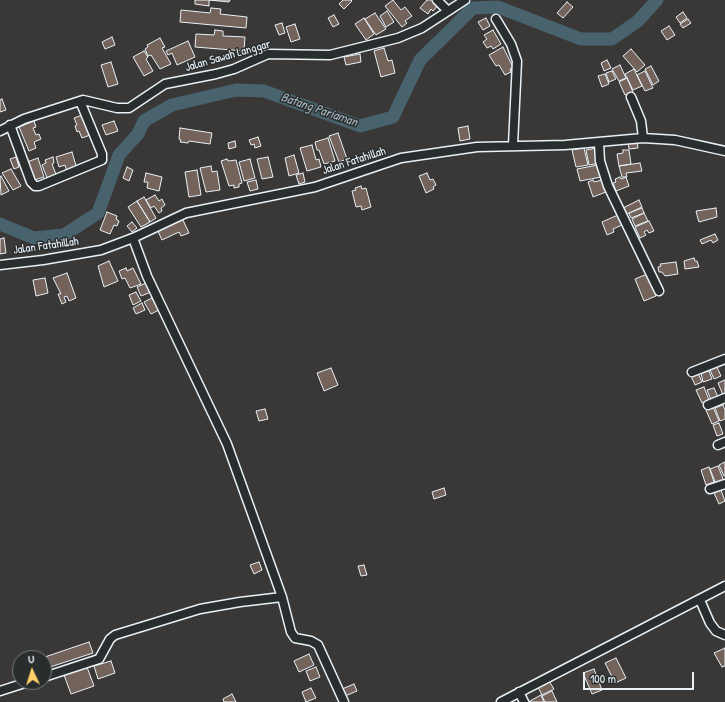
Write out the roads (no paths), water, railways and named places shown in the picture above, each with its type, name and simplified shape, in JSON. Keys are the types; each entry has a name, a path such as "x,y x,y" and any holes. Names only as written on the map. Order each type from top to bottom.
{"street":[{"path":"437,0 447,10"},
{"name":"Jalan Sawah Langgar","path":"0,131 24,119 80,101 91,100 117,108 129,108 164,84 216,74 268,54 330,55 363,48 398,38 430,24 447,10 465,0"},
{"path":"496,19 511,44 517,61 513,145"},
{"path":"631,97 641,121 643,138"},
{"path":"10,125 31,182 35,186 39,186 102,160 102,154 80,101"},
{"name":"Jalan Fatahillah","path":"0,265 91,252 133,238 186,213 315,187 401,158 477,147 598,143 643,138 675,140 725,152"},
{"path":"598,143 600,161 608,186 659,290"},
{"path":"133,238 145,271 227,444 282,597 293,636 298,639 315,643 318,646 344,702"},
{"path":"692,372 725,359"},
{"path":"708,406 725,398"},
{"path":"710,489 725,484"},
{"path":"501,702 725,586"},
{"path":"52,674 99,659 110,639 114,635 200,609 282,597"},
{"path":"700,600 716,631 725,635"},
{"path":"0,691 12,687"},
{"path":"519,692 524,702"}],"waterway":[{"name":"Batang Pariaman","path":"0,224 34,238 64,235 98,213 119,155 138,134 144,121 172,105 236,90 264,91 360,126 393,117 420,60 473,8 498,7 581,39 612,39 638,21 657,0"}]}
